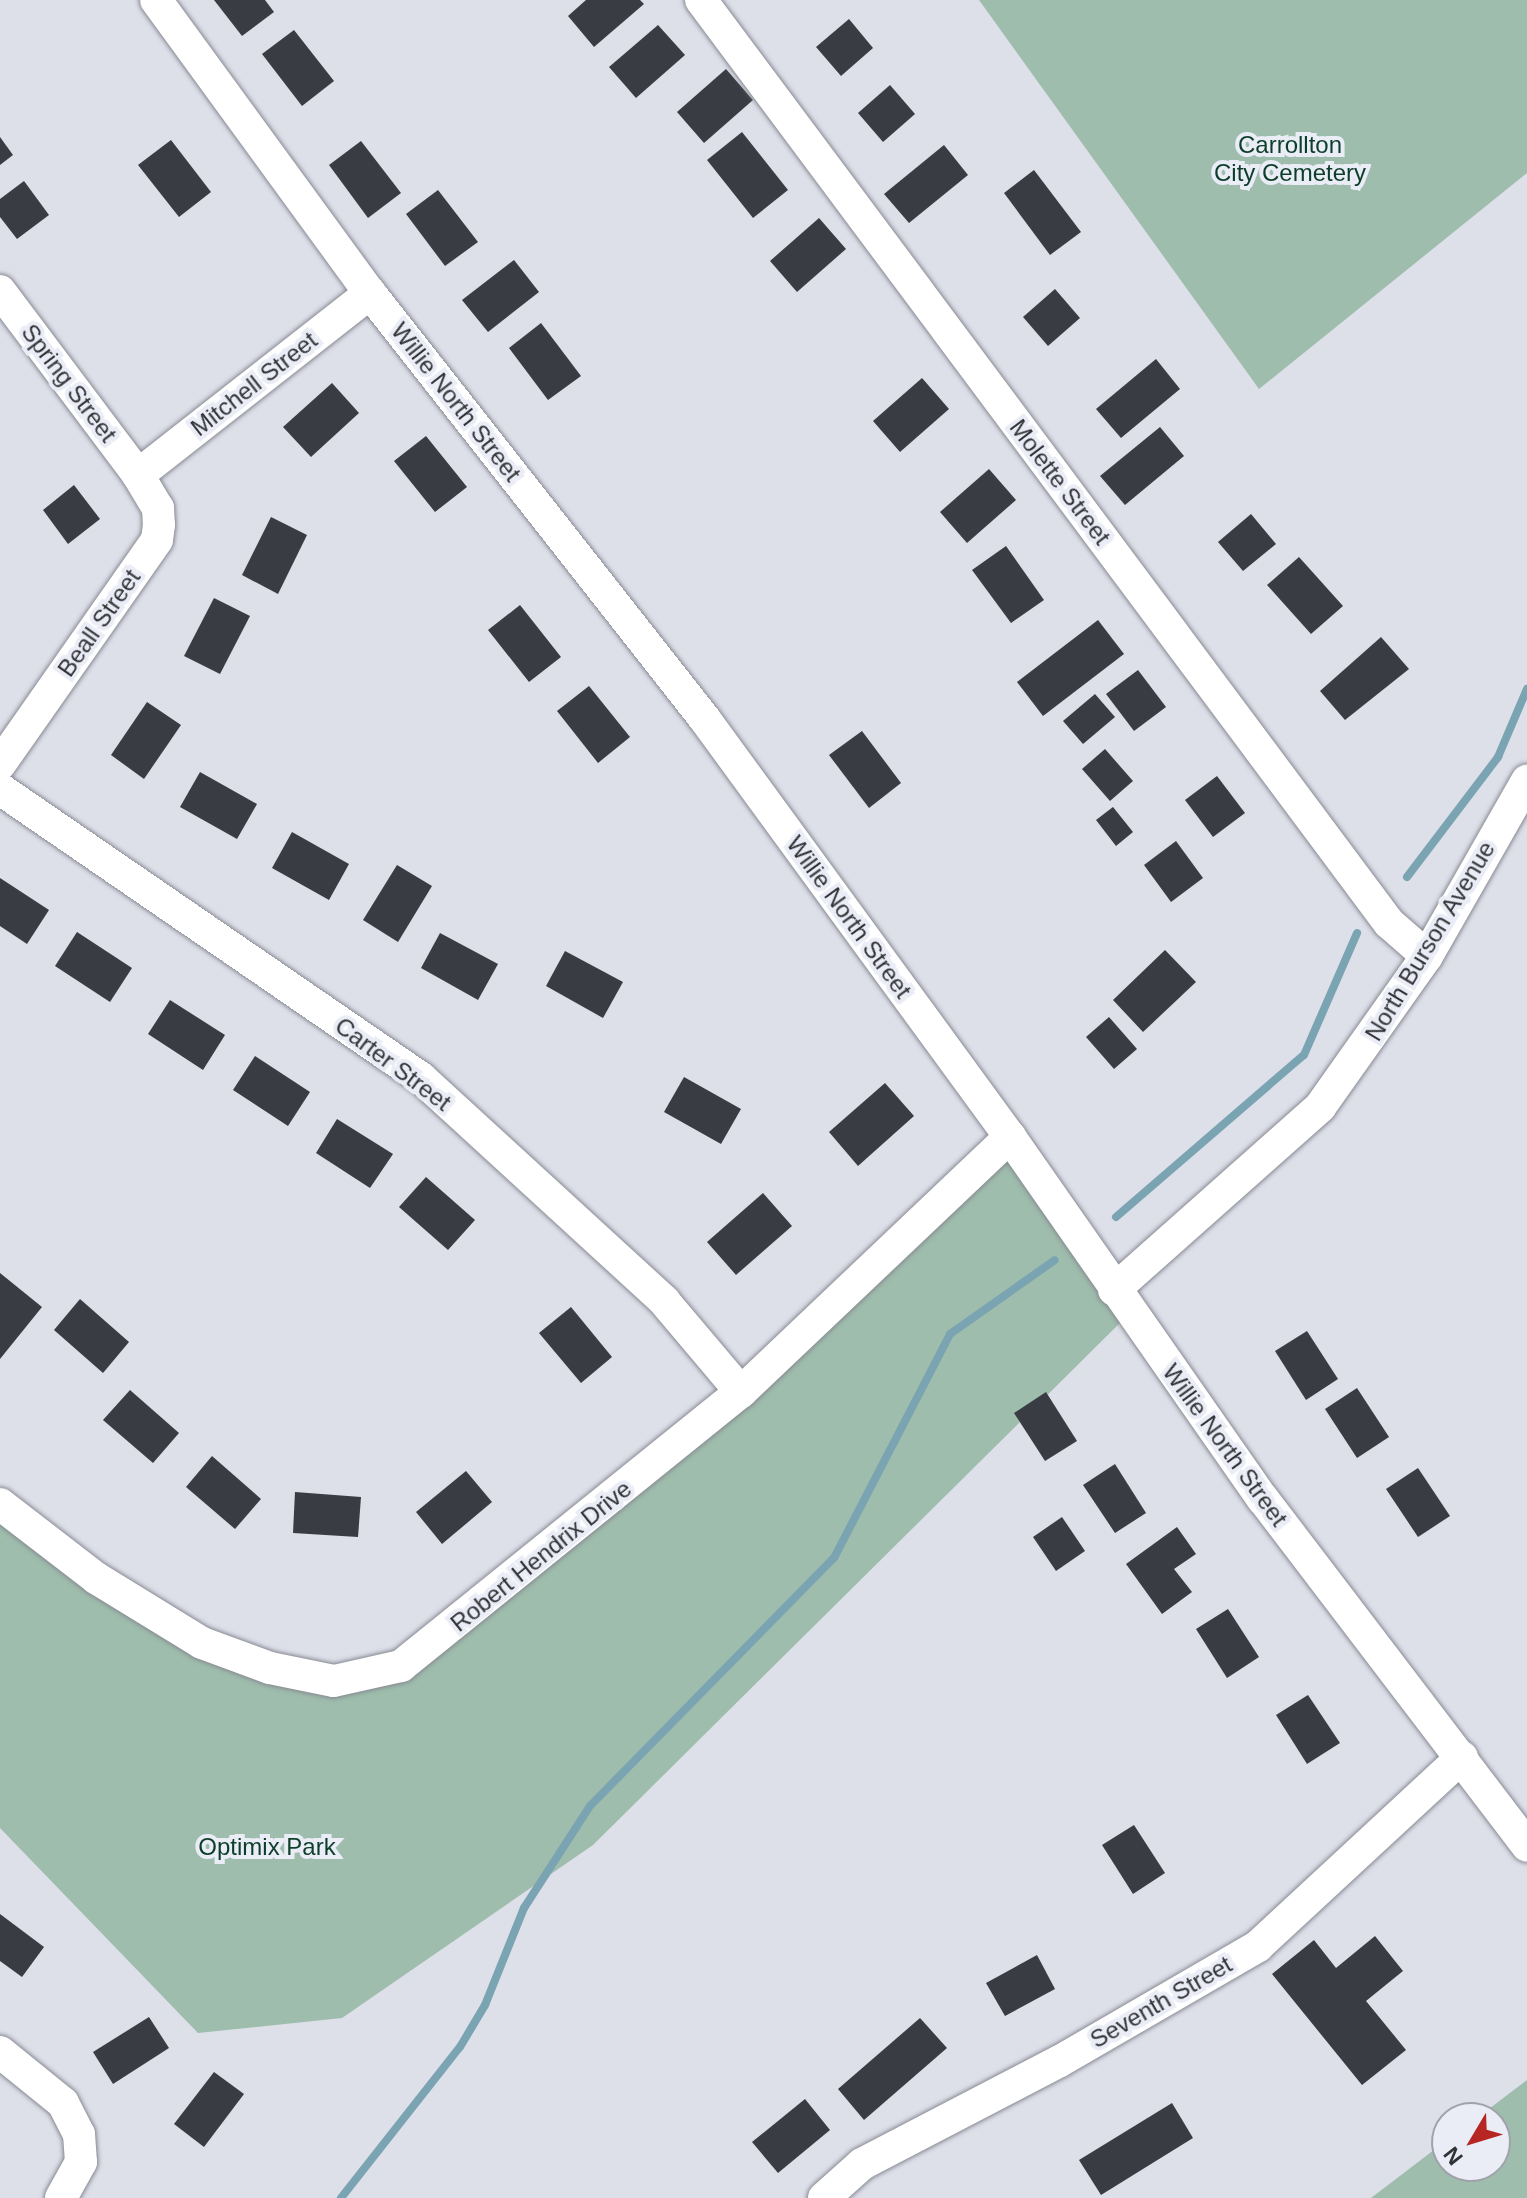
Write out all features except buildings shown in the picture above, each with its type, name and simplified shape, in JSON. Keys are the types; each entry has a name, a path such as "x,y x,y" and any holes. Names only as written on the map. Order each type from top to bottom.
{"street":[{"name":"Willie North Street","path":"156,0 370,293 704,718 1010,1137 1114,1290 1263,1499 1527,1846"},
{"name":"Molette Street","path":"701,0 1389,923 1427,956"},
{"name":"Spring Street","path":"0,291 138,475"},
{"name":"Mitchell Street","path":"138,475 370,293"},
{"name":"Beall Street","path":"0,764 157,540 158,508 138,475"},
{"name":"North Burson Avenue","path":"1114,1290 1320,1107 1427,956 1527,781"},
{"name":"Carter Street","path":"0,789 421,1078 664,1301 741,1392"},
{"name":"Robert Hendrix Drive","path":"0,1504 96,1578 202,1643 270,1668 334,1681 401,1666 741,1392 1010,1137"},
{"name":"Seventh Street","path":"824,2198 862,2164 1060,2061 1258,1946 1462,1757"},
{"path":"0,2052 63,2103 79,2134 81,2162 61,2198"}],"green space":[{"name":"Carrollton City Cemetery","path":"979,0 1527,0 1527,173 1259,389"},
{"name":"Optimix Park","path":"1010,1137 1130,1313 593,1845 342,2018 198,2033 0,1828 0,1504 270,1668 401,1666"},
{"path":"1527,2080 1527,2198 1371,2198 1431,2152 1431,2182 1511,2182 1511,2102 1498,2102"}],"waterway":[{"path":"1407,877 1498,757 1527,689"},
{"path":"1116,1217 1304,1055 1357,933"},
{"path":"341,2198 460,2047 485,2005 524,1908 590,1806 834,1558 950,1334 1055,1260"}]}
